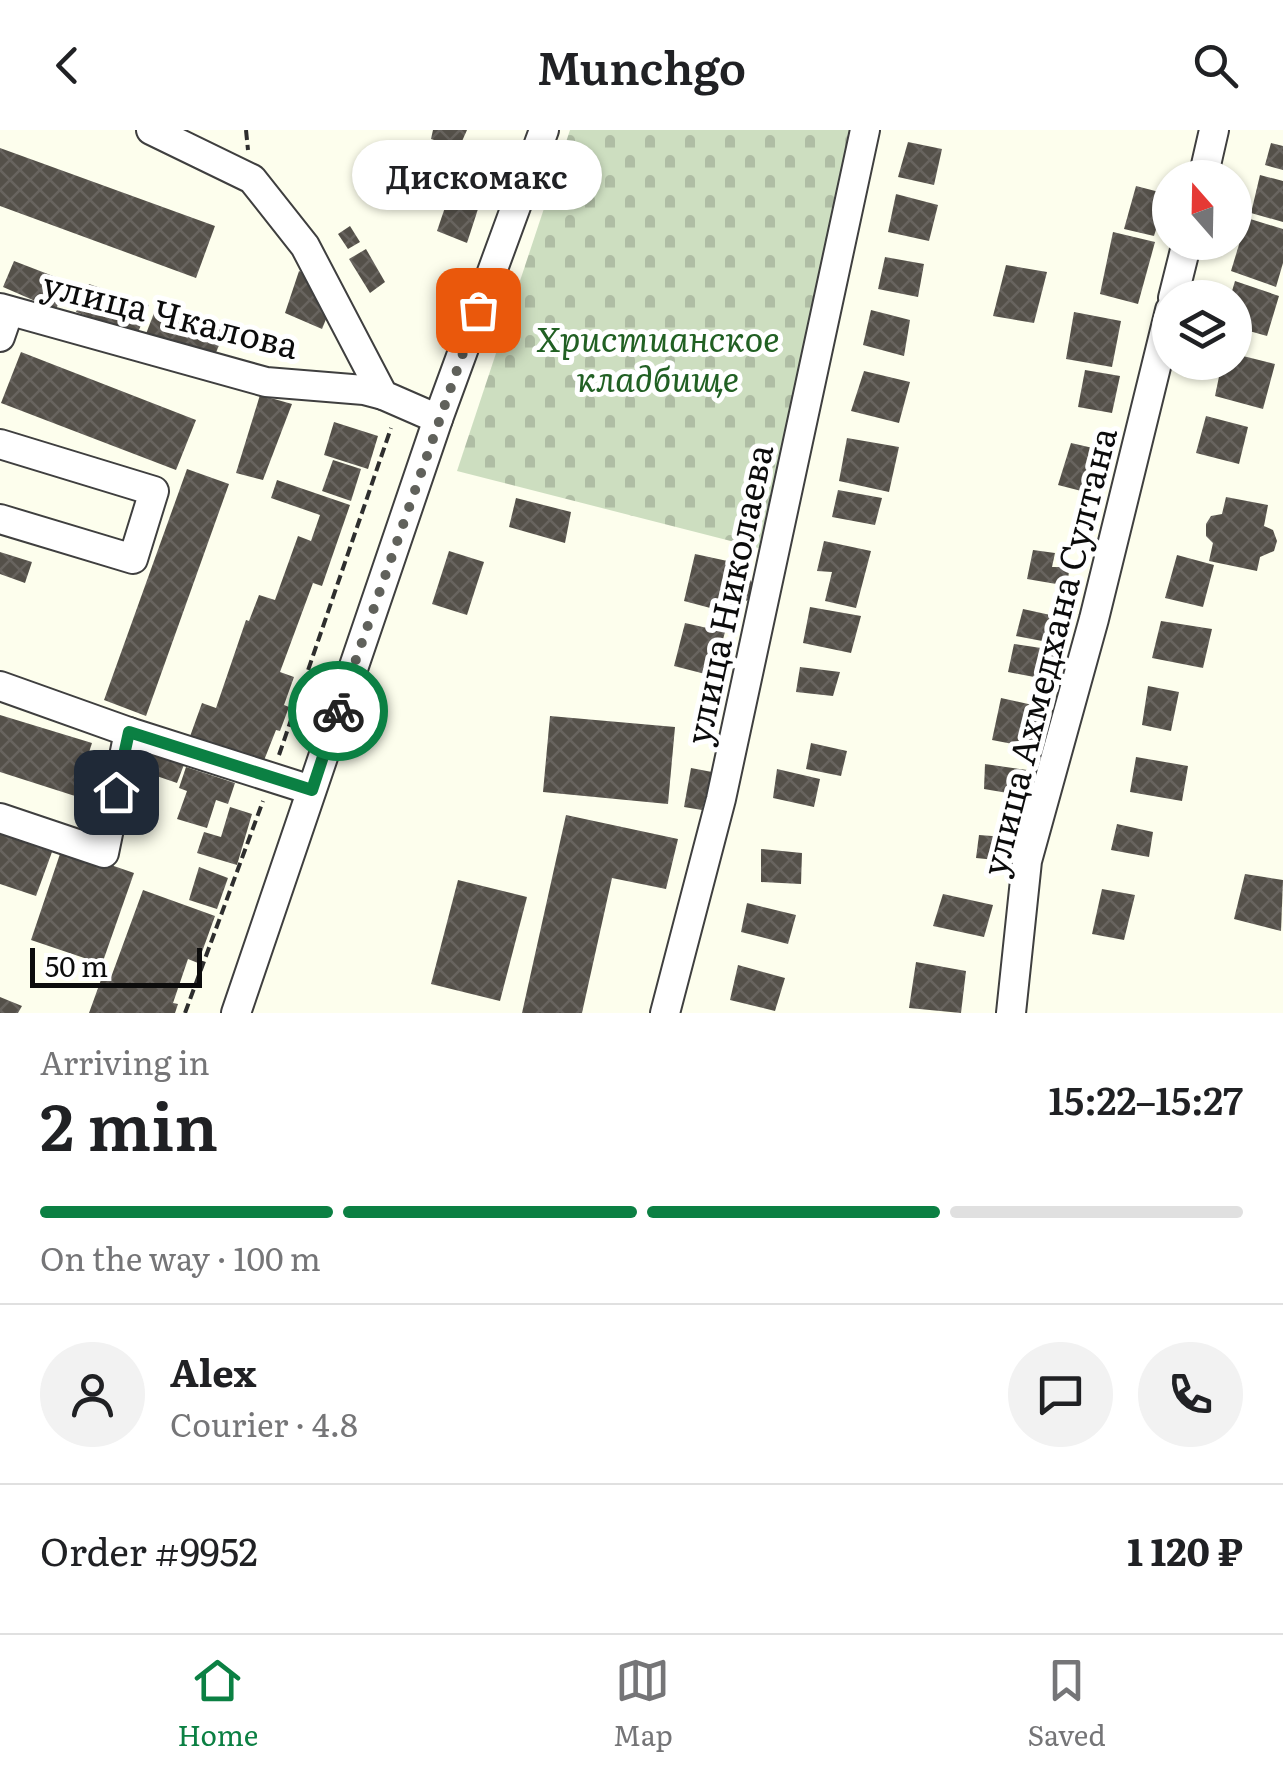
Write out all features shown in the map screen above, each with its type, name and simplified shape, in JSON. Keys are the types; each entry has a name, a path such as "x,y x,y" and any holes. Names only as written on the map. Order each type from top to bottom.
{"street":[{"path":"151,130 252,180 306,246 391,399"},
{"path":"236,1013 438,419 544,130"},
{"name":"улица Николаева","path":"666,1013 721,799 865,130"},
{"path":"1207,160 1214,130"},
{"name":"улица Чкалова","path":"3,319 266,382 364,390 438,419"},
{"name":"улица Ахмедхана Султана","path":"1011,1013 1027,862 1094,619 1153,380"},
{"path":"0,444 154,491 132,559 0,519"},
{"path":"0,686 312,790"},
{"path":"0,818 104,854 129,732"}],"path":[{"path":"185,1013 271,778 391,399"}],"green space":[{"name":"Христианское кладбище","path":"570,130 865,130 774,552 457,471"}],"building":[{"path":"433,130 467,130 459,148 431,139"},
{"path":"908,142 942,149 934,185 898,177"},
{"path":"1271,143 1283,146 1283,170 1265,165"},
{"path":"418,147 454,159 441,193 405,182"},
{"path":"0,148 215,226 196,278 0,206"},
{"path":"458,169 489,175 467,243 437,231"},
{"path":"1260,175 1283,181 1283,222 1252,213"},
{"path":"1136,186 1152,190 1152,236 1124,229"},
{"path":"896,194 938,205 929,241 888,232"},
{"path":"1252,220 1283,229 1283,263 1276,287 1231,271 1234,260 1252,260"},
{"path":"350,226 360,242 348,249 338,234"},
{"path":"1113,232 1152,241 1138,304 1100,294"},
{"path":"366,249 385,282 370,293 349,259"},
{"path":"885,257 924,264 918,297 878,289"},
{"path":"14,261 66,281 56,310 3,287"},
{"path":"1006,265 1047,272 1034,323 993,316"},
{"path":"299,271 316,278 331,307 322,329 285,313"},
{"path":"89,284 149,305 137,335 76,312"},
{"path":"1252,287 1279,296 1267,336 1252,332"},
{"path":"156,308 225,331 212,362 144,339"},
{"path":"871,310 910,320 904,356 863,345"},
{"path":"1074,312 1121,321 1112,367 1066,359"},
{"path":"21,352 196,420 176,470 1,403"},
{"path":"1252,358 1275,364 1263,409 1215,396 1218,380 1252,380"},
{"path":"1085,370 1120,376 1112,413 1078,407"},
{"path":"864,371 910,382 899,423 851,411"},
{"path":"260,395 292,404 263,480 236,473"},
{"path":"1206,416 1248,427 1239,464 1196,453"},
{"path":"334,422 378,436 368,469 324,455"},
{"path":"847,438 899,447 889,492 839,481"},
{"path":"1071,443 1106,451 1093,494 1058,485"},
{"path":"333,460 361,469 351,501 322,491"},
{"path":"187,469 229,484 146,716 104,700"},
{"path":"277,480 350,505 322,586 313,583 280,672 294,677 284,705 289,707 261,768 188,742 202,703 216,708 246,620 249,621 259,595 275,600 298,536 311,541 320,515 271,498"},
{"path":"838,490 882,498 875,525 832,517"},
{"path":"1226,497 1268,505 1264,526 1273,530 1277,541 1274,551 1260,557 1257,571 1209,561 1213,543 1206,536 1206,524 1211,516 1222,514"},
{"path":"516,498 571,512 565,543 509,527"},
{"path":"824,541 871,551 856,608 825,601 832,572 817,571"},
{"path":"1033,550 1055,553 1052,567 1069,567 1068,586 1027,579"},
{"path":"449,551 484,562 467,615 432,604"},
{"path":"0,552 32,562 25,583 0,574"},
{"path":"695,554 746,565 745,573 757,589 753,599 737,603 733,614 684,601"},
{"path":"1177,555 1214,565 1203,607 1165,598"},
{"path":"810,607 861,616 851,653 803,643"},
{"path":"1023,609 1064,618 1058,644 1016,636"},
{"path":"1161,621 1212,629 1203,668 1152,658"},
{"path":"685,623 725,632 713,676 674,666"},
{"path":"1014,644 1061,651 1055,681 1008,672"},
{"path":"800,667 840,672 833,696 796,692"},
{"path":"1148,686 1179,692 1171,731 1142,725"},
{"path":"1001,698 1046,708 1039,749 992,740"},
{"path":"0,715 92,743 75,796 0,772"},
{"path":"550,716 675,727 668,804 543,792"},
{"path":"811,743 847,751 841,776 806,769"},
{"path":"150,749 185,762 177,783 142,771"},
{"path":"1136,757 1188,766 1182,801 1130,792"},
{"path":"985,764 1027,770 1025,796 984,789"},
{"path":"186,767 235,783 228,804 216,800 207,828 177,819 187,791 179,788"},
{"path":"691,768 712,772 702,810 684,807"},
{"path":"777,769 820,779 814,807 773,798"},
{"path":"230,807 252,814 237,865 197,853 204,832 221,837"},
{"path":"566,815 678,839 666,889 612,878 582,1013 522,1013"},
{"path":"1117,824 1153,832 1149,857 1111,850"},
{"path":"0,834 52,852 36,896 0,884"},
{"path":"979,835 1018,838 1016,862 976,858"},
{"path":"62,848 134,873 102,964 31,940"},
{"path":"761,849 802,853 801,884 761,882"},
{"path":"199,867 228,878 217,909 189,900"},
{"path":"1245,874 1283,880 1281,931 1234,919"},
{"path":"458,880 527,897 500,1001 431,984"},
{"path":"1102,889 1135,895 1124,940 1092,934"},
{"path":"143,890 215,916 198,963 188,959 173,1003 178,1004 175,1013 89,1013 102,977 110,980"},
{"path":"943,894 993,905 984,937 933,926"},
{"path":"747,903 796,915 788,944 741,932"},
{"path":"916,962 966,971 961,1013 909,1008"},
{"path":"738,965 785,978 775,1011 730,1000"},
{"path":"0,997 22,1006 18,1013 0,1013"}],"way so far":[{"path":"338,711 478,310"}],"place":[{"name":"Дискомакс","path":"478,310"}],"route":[{"path":"116,792 129,732 312,790 338,711"}]}
